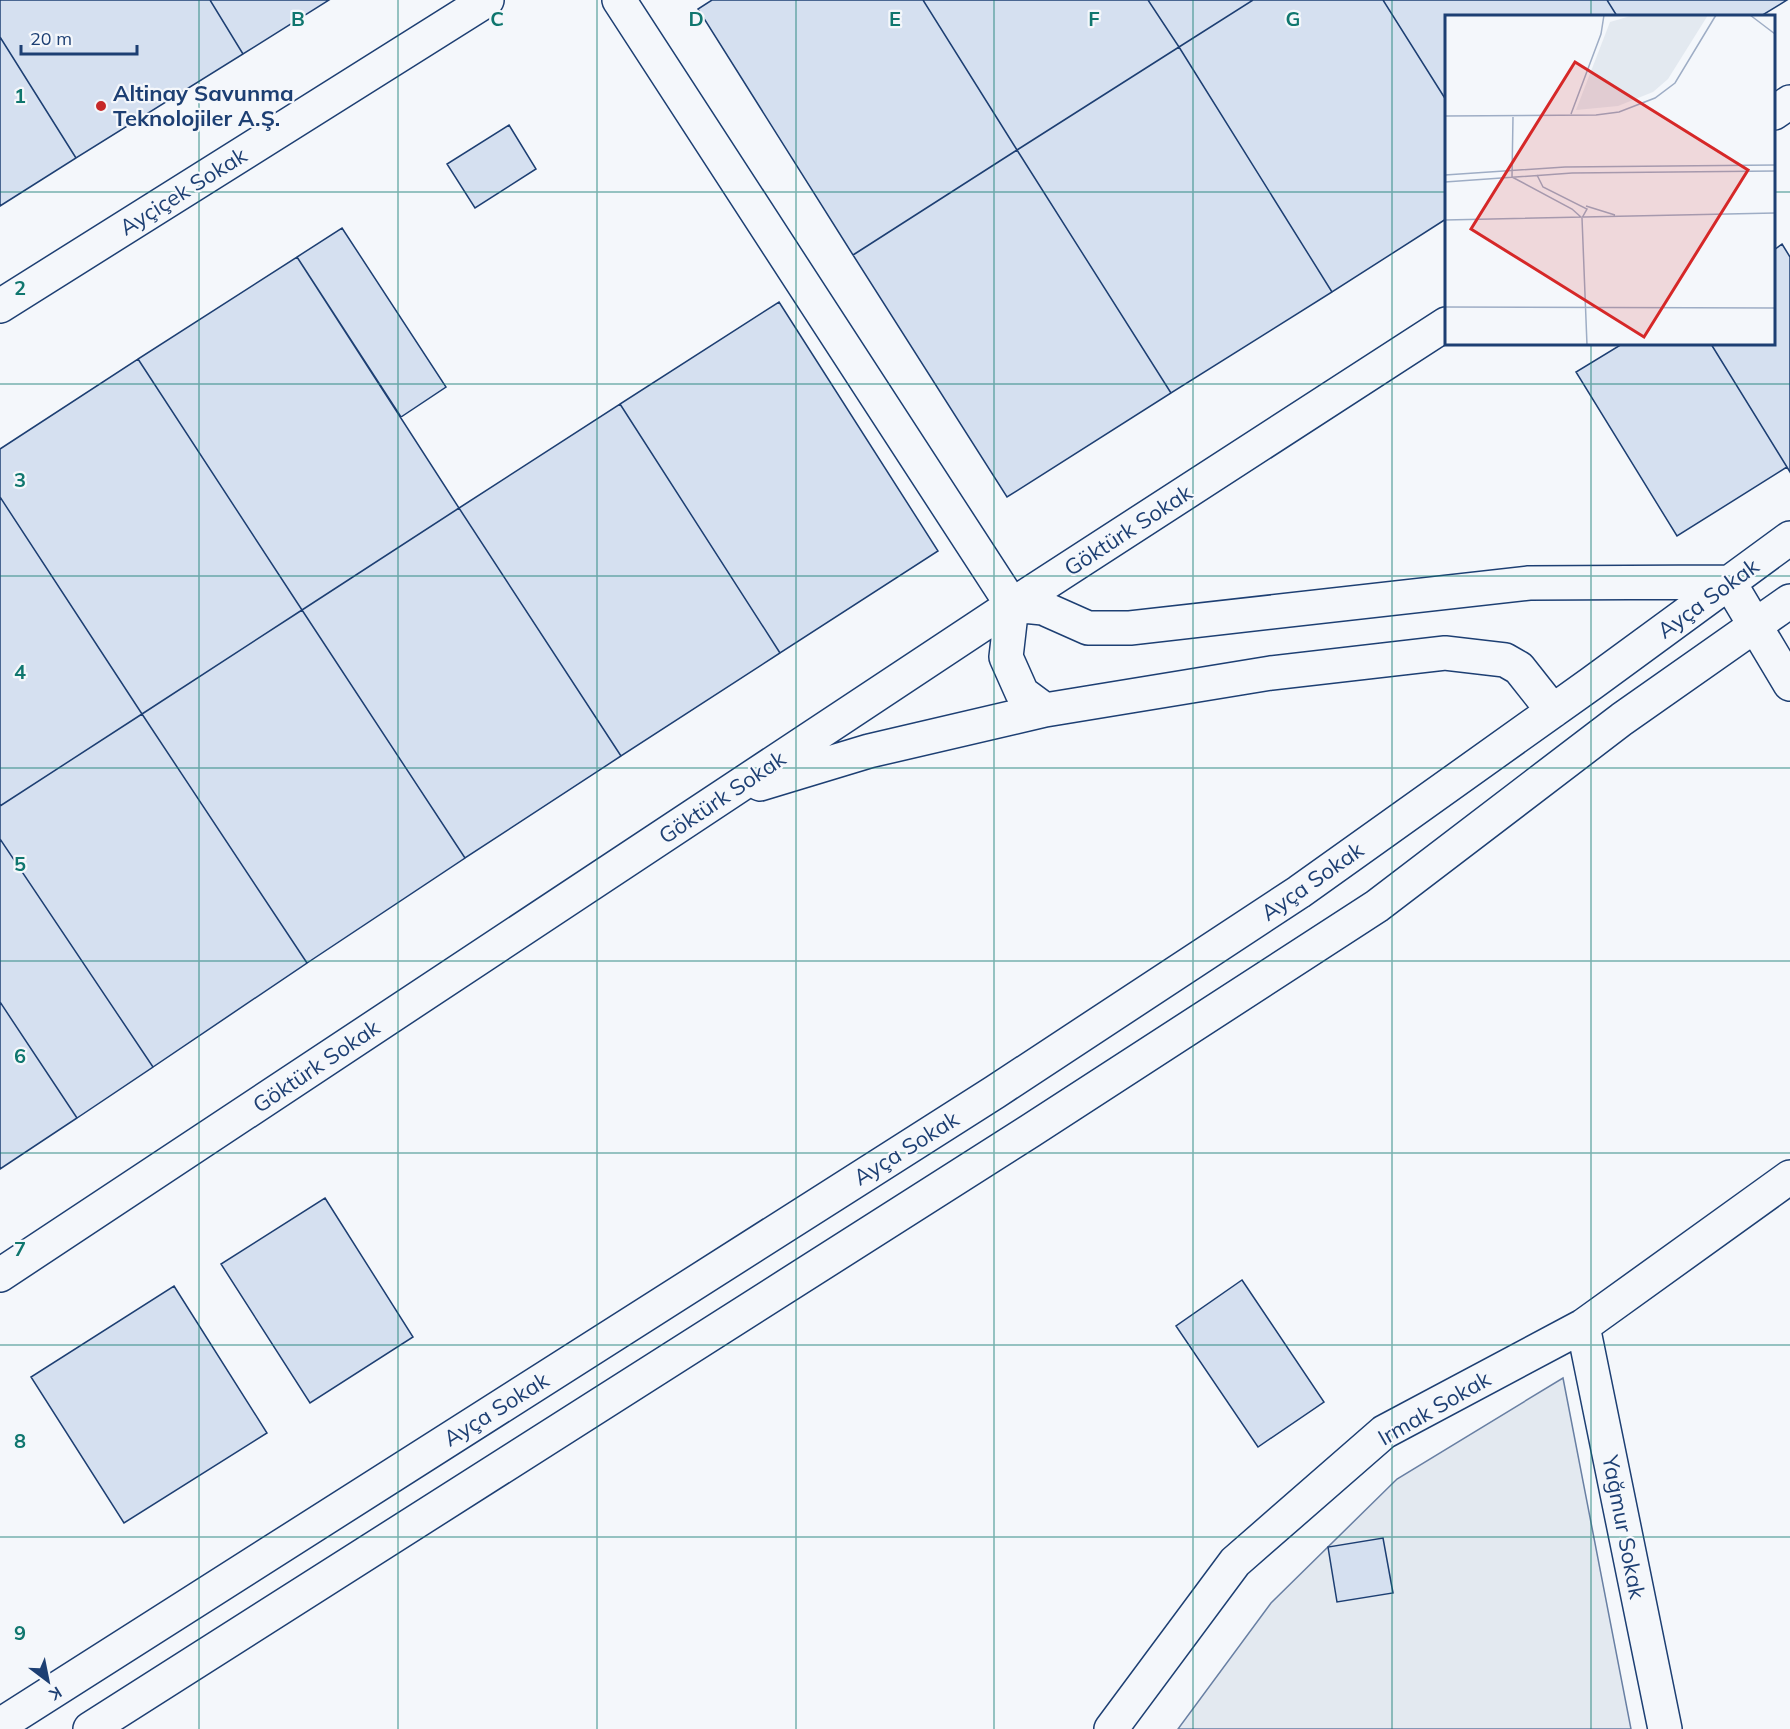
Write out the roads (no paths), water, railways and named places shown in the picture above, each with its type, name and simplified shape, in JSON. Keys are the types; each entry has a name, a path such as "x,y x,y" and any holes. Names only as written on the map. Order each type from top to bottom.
{"street":[{"name":"Ayçiçek Sokak","path":"0,306 487,0"},
{"path":"619,0 1012,605 1006,657 1022,693 1045,710"},
{"path":"1775,112 1790,102"},
{"name":"Göktürk Sokak","path":"0,1275 1012,605 1445,325"},
{"name":"Ayça Sokak","path":"0,1725 1005,1085 1299,892 1790,538"},
{"path":"1012,605 1043,608 1088,628 1130,628 1529,583 1729,582 1790,684"},
{"path":"90,1729 1030,1131 1377,906 1622,719 1790,601"},
{"path":"727,794 869,751 1045,710 1271,673 1445,653 1505,660 1520,668 1553,711"},
{"name":"Irmak Sokak","path":"1111,1729 1235,1562 1384,1432 1583,1326 1790,1178"},
{"name":"Yağmur Sokak","path":"1583,1326 1665,1729"}],"place":[{"name":"Altinay Savunma Teknolojiler A.Ş.","path":"101,106"}]}
